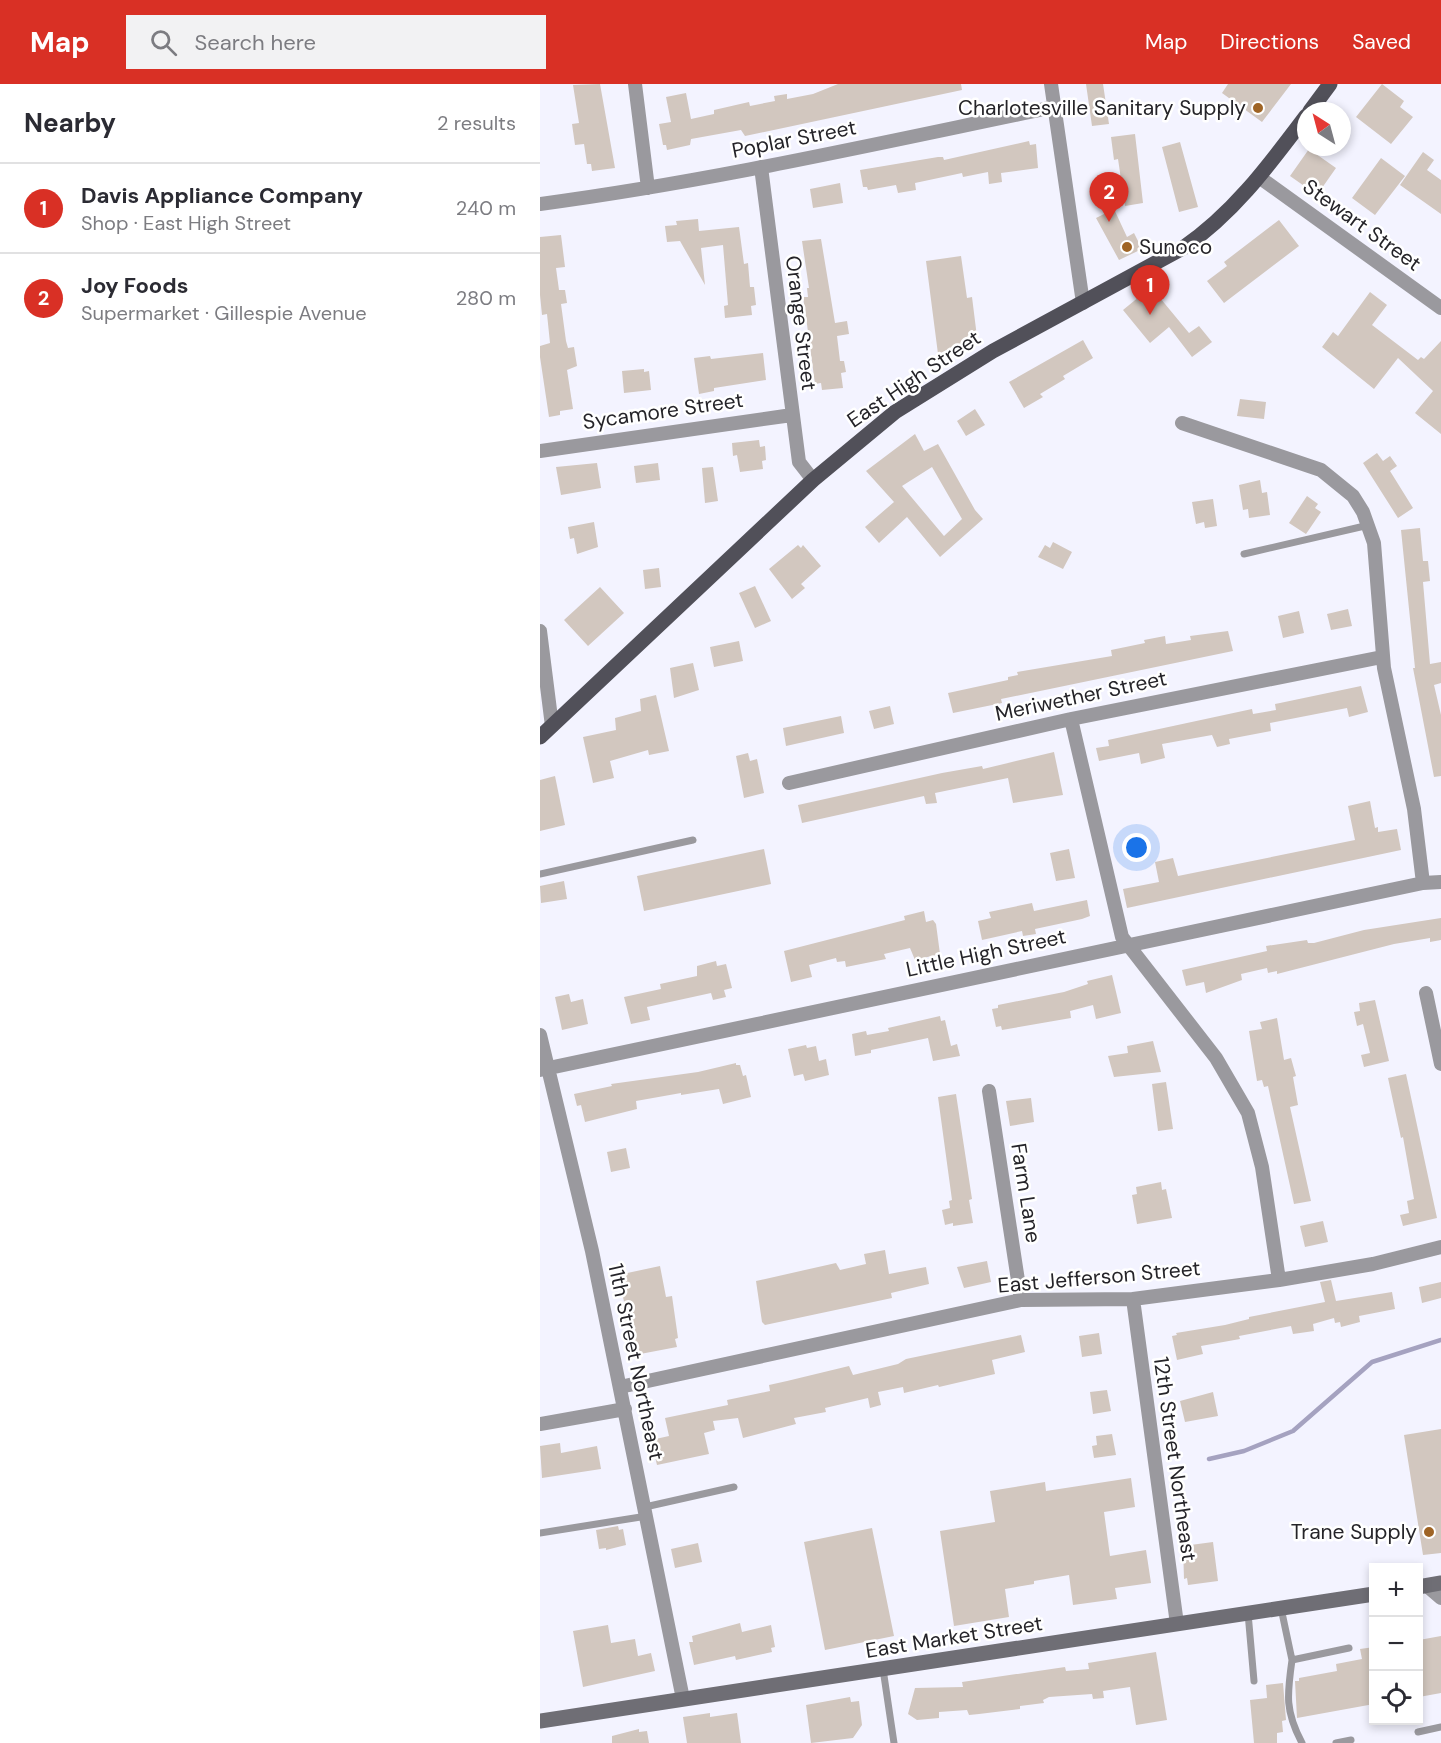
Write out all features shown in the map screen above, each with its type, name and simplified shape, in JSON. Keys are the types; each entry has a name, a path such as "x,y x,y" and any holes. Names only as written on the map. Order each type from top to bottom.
{"main road":[{"path":"1317,102 1330,84"},
{"name":"East High Street","path":"540,737 848,448 936,385 1183,248 1207,232 1240,200 1297,128"},
{"name":"East Market Street","path":"540,1721 1369,1595"}],"street":[{"path":"635,84 648,188"},
{"path":"1051,84 1083,303"},
{"name":"Poplar Street","path":"540,204 648,188 761,167 1054,107"},
{"name":"Orange Street","path":"761,167 798,462 813,480"},
{"name":"Stewart Street","path":"1259,177 1441,308"},
{"name":"Sycamore Street","path":"540,451 792,415"},
{"path":"1182,423 1321,470 1340,483 1353,496 1369,525 1378,575 1382,657 1414,809 1423,883"},
{"path":"540,631 552,726"},
{"name":"Meriwether Street","path":"789,783 1071,719 1382,657"},
{"path":"1071,719 1119,929 1127,946 1216,1058 1248,1113 1262,1167 1280,1280"},
{"name":"Little High Street","path":"543,1069 1423,883 1441,882"},
{"path":"1426,993 1441,1064"},
{"name":"11th Street Northeast","path":"540,1035 543,1069 592,1251 683,1699"},
{"name":"Farm Lane","path":"989,1091 1021,1300"},
{"name":"East Jefferson Street","path":"620,1388 1021,1300 1133,1299 1280,1280 1373,1264 1441,1247"},
{"name":"12th Street Northeast","path":"1133,1299 1177,1624"},
{"path":"540,1424 625,1410"},
{"path":"1429,1585 1441,1598"}],"lane":[{"path":"1244,554 1369,525"},
{"path":"540,874 693,840"},
{"path":"540,1533 646,1512 734,1487"},
{"path":"1281,1608 1292,1660 1286,1700 1292,1724 1302,1743"},
{"path":"1248,1613 1254,1681"},
{"path":"1292,1660 1349,1648"},
{"path":"883,1669 894,1743"},
{"path":"1418,1732 1441,1727"},
{"path":"1336,1743 1351,1740"}],"building":[{"path":"600,84 615,168 592,171 591,164 587,164 584,144 575,145 572,124 579,123 573,85"},
{"path":"838,84 961,84 962,90 745,136 741,130 691,139 690,145 667,150 666,145 663,145 659,124 671,122 666,97 686,93 691,119 714,114 714,110 749,102 750,106 775,101 774,96 787,94 787,99 813,94"},
{"path":"1086,84 1103,84 1109,124 1092,126"},
{"name":"Charlotesville Sanitary Supply","path":"1228,84 1291,84 1262,122 1222,93"},
{"path":"1382,84 1404,101 1400,107 1413,117 1391,144 1356,117"},
{"path":"1135,134 1143,203 1125,206 1118,159 1114,160 1111,137"},
{"path":"1029,141 1030,145 1036,144 1038,168 1001,173 1002,182 989,184 988,172 963,177 962,173 915,183 916,190 898,193 896,185 868,190 867,187 863,187 860,170 938,157 943,157 944,160"},
{"path":"1180,142 1198,207 1179,212 1162,147"},
{"path":"1423,152 1434,160 1427,170 1441,180 1441,214 1400,185"},
{"path":"1304,156 1319,156 1336,168 1317,195 1290,176"},
{"path":"1381,158 1405,176 1375,215 1352,198"},
{"path":"840,183 843,203 813,208 810,189"},
{"path":"1114,209 1127,237 1134,233 1142,249 1119,260 1096,218"},
{"path":"698,219 699,231 739,227 744,264 748,263 750,287 754,287 756,305 751,306 752,315 725,318 724,306 728,305 723,245 701,248 705,285 680,241 667,242 665,226 677,225 676,221"},
{"path":"1279,220 1299,246 1224,303 1207,281 1227,266 1224,262"},
{"path":"561,235 565,267 556,268 559,290 565,290 567,303 561,304 566,341 568,348 574,347 577,366 567,370 573,409 560,411 560,415 549,417 540,357 540,346 550,343 547,314 542,315 540,295 540,237"},
{"path":"821,239 835,323 847,321 849,334 837,336 840,361 844,361 846,372 841,373 843,388 822,390 821,383 815,384 803,297 808,297 807,288 809,288 802,241"},
{"path":"961,256 967,298 972,297 977,337 938,354 926,261"},
{"path":"1151,287 1189,333 1199,326 1212,342 1192,357 1169,327 1150,343 1123,310"},
{"path":"1370,292 1387,305 1372,325 1418,360 1421,357 1424,359 1441,341 1441,434 1415,413 1433,391 1398,358 1374,389 1322,347 1333,332 1338,336"},
{"path":"1083,340 1093,358 1063,376 1065,379 1040,394 1043,397 1024,408 1009,382"},
{"path":"763,353 766,380 714,388 714,391 699,394 694,358 710,356 711,359"},
{"path":"644,369 644,372 649,371 651,390 624,393 622,371"},
{"path":"1240,399 1266,402 1264,419 1237,416"},
{"path":"975,409 985,425 966,436 957,421"},
{"path":"915,434 924,451 938,444 975,510 983,519 940,557 907,517 879,543 865,527 894,502 866,471","holes":["932,467 962,519 944,536 902,486"]},
{"path":"759,440 760,447 765,446 766,460 762,461 763,469 740,472 737,455 733,456 732,443"},
{"path":"1377,453 1383,461 1390,456 1397,466 1390,471 1413,508 1398,518 1363,463"},
{"path":"597,463 601,488 561,495 556,467"},
{"path":"658,463 660,480 636,483 634,466"},
{"path":"713,467 718,501 705,503 702,468"},
{"path":"1260,480 1262,493 1267,492 1270,515 1249,518 1248,509 1243,510 1239,485"},
{"path":"1307,496 1318,504 1315,508 1321,512 1306,534 1289,523"},
{"path":"1213,499 1217,526 1205,528 1204,522 1196,524 1192,502"},
{"path":"594,522 598,547 577,554 574,538 570,539 568,527"},
{"path":"1420,528 1423,561 1428,561 1430,581 1423,582 1430,664 1441,662 1441,683 1434,685 1441,715 1441,776 1434,777 1413,668 1415,668 1401,530"},
{"path":"1053,542 1072,552 1063,569 1038,557 1045,545 1050,548"},
{"path":"798,545 801,548 803,545 821,566 801,584 805,588 792,599 769,569"},
{"path":"659,568 661,587 645,589 643,570"},
{"path":"755,586 771,621 755,628 739,593"},
{"path":"600,587 624,613 588,646 564,620"},
{"path":"1348,609 1352,626 1331,630 1327,614"},
{"path":"1299,611 1304,633 1283,638 1278,616"},
{"path":"1228,631 1233,651 1001,699 1002,703 953,713 948,693 1008,680 1008,677 1018,675 1017,672 1112,656 1111,650 1145,643 1144,640 1165,636 1166,644 1191,640 1190,636"},
{"path":"739,641 743,661 714,667 710,647"},
{"path":"693,663 699,690 674,698 670,668"},
{"path":"1361,686 1368,712 1349,717 1347,708 1270,723 1271,731 1229,739 1230,744 1217,747 1212,735 1162,744 1165,758 1141,764 1139,753 1099,761 1096,748 1109,746 1108,740 1252,709 1253,714 1276,710 1275,704"},
{"path":"656,695 669,751 649,755 648,750 610,761 614,778 593,783 583,737 616,730 615,718 641,711 640,699"},
{"path":"890,706 894,724 874,729 869,711"},
{"path":"841,716 844,733 786,746 783,728"},
{"path":"1054,752 1063,795 1013,803 1008,778 935,793 937,803 926,804 924,796 802,823 798,805 942,773 982,766 983,769"},
{"path":"748,753 750,761 757,759 764,793 744,798 736,756"},
{"path":"555,776 565,825 540,831 540,780"},
{"path":"1370,801 1375,828 1378,827 1378,832 1397,829 1401,850 1127,908 1123,889 1159,882 1155,862 1173,858 1178,876 1355,840 1348,806"},
{"path":"764,849 771,884 644,911 637,876"},
{"path":"1069,849 1075,878 1056,881 1050,853"},
{"path":"564,881 567,899 541,903 540,886"},
{"path":"1087,900 1090,916 1035,929 1036,934 1023,936 1022,931 982,940 978,921 991,918 989,912 1032,903 1034,911"},
{"path":"924,911 926,922 933,920 936,924 940,954 915,960 910,948 884,954 886,959 846,967 845,961 837,962 836,958 809,965 812,977 791,982 784,951 905,920 904,916"},
{"path":"1441,918 1441,940 1430,942 1430,938 1394,944 1277,974 1277,971 1268,973 1267,968 1241,974 1242,980 1206,993 1204,982 1186,986 1182,970 1267,951 1266,946 1307,940 1308,943 1314,943 1364,930"},
{"path":"716,961 717,966 726,964 732,988 724,990 726,997 713,1000 711,993 647,1007 650,1020 631,1024 624,997 661,989 660,984 697,976 697,966"},
{"path":"1112,975 1121,1013 1096,1019 1093,1005 1070,1011 1071,1018 1002,1030 1001,1026 996,1027 992,1009 998,1008 998,1005 1064,992 1088,984 1087,981"},
{"path":"569,994 571,1002 583,999 588,1024 562,1030 555,997"},
{"path":"1375,1000 1389,1061 1364,1067 1361,1055 1370,1053 1363,1024 1357,1026 1354,1012 1360,1011 1359,1003"},
{"path":"940,1016 941,1021 945,1020 951,1046 957,1044 960,1056 933,1061 928,1038 871,1050 871,1053 855,1056 852,1034 866,1031 867,1035 889,1031 888,1028"},
{"path":"1277,1018 1284,1060 1291,1058 1296,1076 1293,1077 1298,1105 1290,1107 1311,1201 1294,1204 1268,1086 1264,1087 1262,1080 1257,1081 1249,1031 1262,1029 1260,1022"},
{"path":"1153,1041 1161,1072 1114,1077 1108,1056 1128,1053 1127,1046"},
{"path":"806,1045 807,1048 816,1046 819,1061 826,1059 829,1075 805,1081 803,1074 794,1076 788,1049"},
{"path":"736,1063 740,1065 743,1076 746,1075 751,1097 723,1104 719,1089 681,1095 681,1093 636,1101 637,1109 585,1122 581,1105 577,1106 574,1094 612,1086 611,1084 698,1072"},
{"path":"1406,1074 1437,1218 1403,1226 1400,1215 1409,1213 1407,1201 1414,1199 1403,1137 1401,1138 1388,1078"},
{"path":"1166,1082 1173,1129 1158,1131 1152,1084"},
{"path":"956,1094 972,1199 969,1200 973,1223 953,1226 953,1223 945,1225 942,1210 950,1208 949,1201 952,1200 938,1097"},
{"path":"1031,1098 1034,1122 1010,1126 1006,1101"},
{"path":"626,1148 630,1168 611,1172 607,1152"},
{"path":"1161,1182 1162,1190 1166,1189 1172,1218 1137,1224 1132,1195 1137,1194 1136,1187"},
{"path":"1323,1221 1328,1242 1305,1247 1300,1226"},
{"path":"885,1250 889,1274 926,1267 929,1284 891,1293 892,1298 765,1325 762,1322 756,1281 836,1263 840,1270 866,1264 864,1254"},
{"path":"987,1261 991,1282 964,1288 957,1267"},
{"path":"660,1266 666,1297 672,1296 678,1338 675,1339 677,1347 635,1355 629,1324 624,1325 620,1307 625,1306 618,1275"},
{"path":"1331,1280 1336,1301 1392,1292 1395,1309 1359,1316 1360,1322 1341,1327 1340,1322 1335,1323 1334,1318 1313,1324 1314,1331 1293,1334 1291,1326 1239,1336 1240,1339 1201,1346 1203,1354 1177,1360 1172,1336 1177,1335 1176,1333 1225,1325 1249,1319 1249,1317 1325,1302 1320,1282"},
{"path":"1441,1282 1441,1298 1422,1303 1419,1287"},
{"path":"1099,1333 1102,1354 1082,1357 1079,1336"},
{"path":"1021,1335 1025,1352 992,1360 995,1374 904,1393 903,1387 878,1392 881,1405 870,1408 868,1398 825,1408 826,1412 794,1418 796,1424 743,1438 738,1418 713,1421 715,1430 704,1433 709,1454 657,1465 651,1440 669,1436 665,1418 728,1405 727,1400 770,1391 769,1385 849,1366 853,1375 898,1364 906,1359"},
{"path":"1107,1390 1111,1411 1093,1414 1090,1392"},
{"path":"1213,1392 1218,1416 1185,1422 1180,1401"},
{"path":"1441,1429 1441,1553 1423,1555 1404,1435"},
{"path":"1112,1434 1116,1455 1094,1458 1092,1446 1097,1445 1096,1436"},
{"path":"560,1443 561,1453 597,1446 601,1469 542,1478 540,1446"},
{"path":"1131,1478 1135,1507 1104,1512 1110,1556 1146,1550 1151,1583 1115,1588 1117,1599 1073,1605 1069,1575 1034,1581 1034,1584 1005,1589 1009,1617 954,1626 940,1531 995,1522 990,1491 1045,1482 1046,1491"},
{"path":"618,1526 619,1530 623,1529 626,1545 606,1550 606,1548 599,1549 596,1530"},
{"path":"872,1528 894,1636 825,1650 804,1542"},
{"path":"1213,1542 1218,1581 1188,1585 1187,1578 1184,1579 1183,1546"},
{"path":"698,1543 702,1562 675,1568 671,1549"},
{"path":"740,1623 742,1632 771,1625 775,1647 771,1648 772,1652 736,1660 735,1656 694,1665 689,1642 693,1642 692,1636"},
{"path":"608,1625 611,1643 635,1639 638,1656 651,1653 655,1671 583,1687 573,1631"},
{"path":"1441,1636 1441,1693 1423,1696 1423,1671 1423,1639"},
{"path":"1369,1648 1369,1705 1297,1718 1295,1681 1299,1681 1299,1678 1337,1671 1336,1664 1362,1659 1360,1649"},
{"path":"1156,1652 1167,1720 1136,1725 1130,1687 1103,1691 1104,1698 1093,1699 1092,1694 1049,1697 1043,1700 1044,1703 1020,1706 1020,1709 979,1714 969,1715 967,1710 939,1712 939,1718 917,1720 908,1714 915,1688 963,1687 962,1682 1065,1667 1066,1671 1089,1669 1088,1663"},
{"path":"1283,1683 1286,1720 1282,1721 1283,1732 1277,1733 1277,1743 1254,1743 1250,1700 1267,1698 1266,1685"},
{"path":"850,1697 851,1702 859,1701 862,1725 853,1738 811,1743 806,1705"},
{"path":"710,1713 710,1717 737,1713 741,1743 687,1743 683,1717"},
{"path":"639,1729 639,1732 647,1731 649,1743 612,1743 612,1736"}],"waterway":[{"path":"1209,1459 1244,1451 1293,1431 1372,1362 1441,1340"}],"place":[{"name":"Charlotesville Sanitary Supply","path":"1258,108"},
{"name":"Joy Foods","path":"1109,222"},
{"name":"Sunoco","path":"1127,247"},
{"name":"Davis Appliance Company","path":"1150,315"},
{"name":"Trane Supply","path":"1429,1532"}]}
